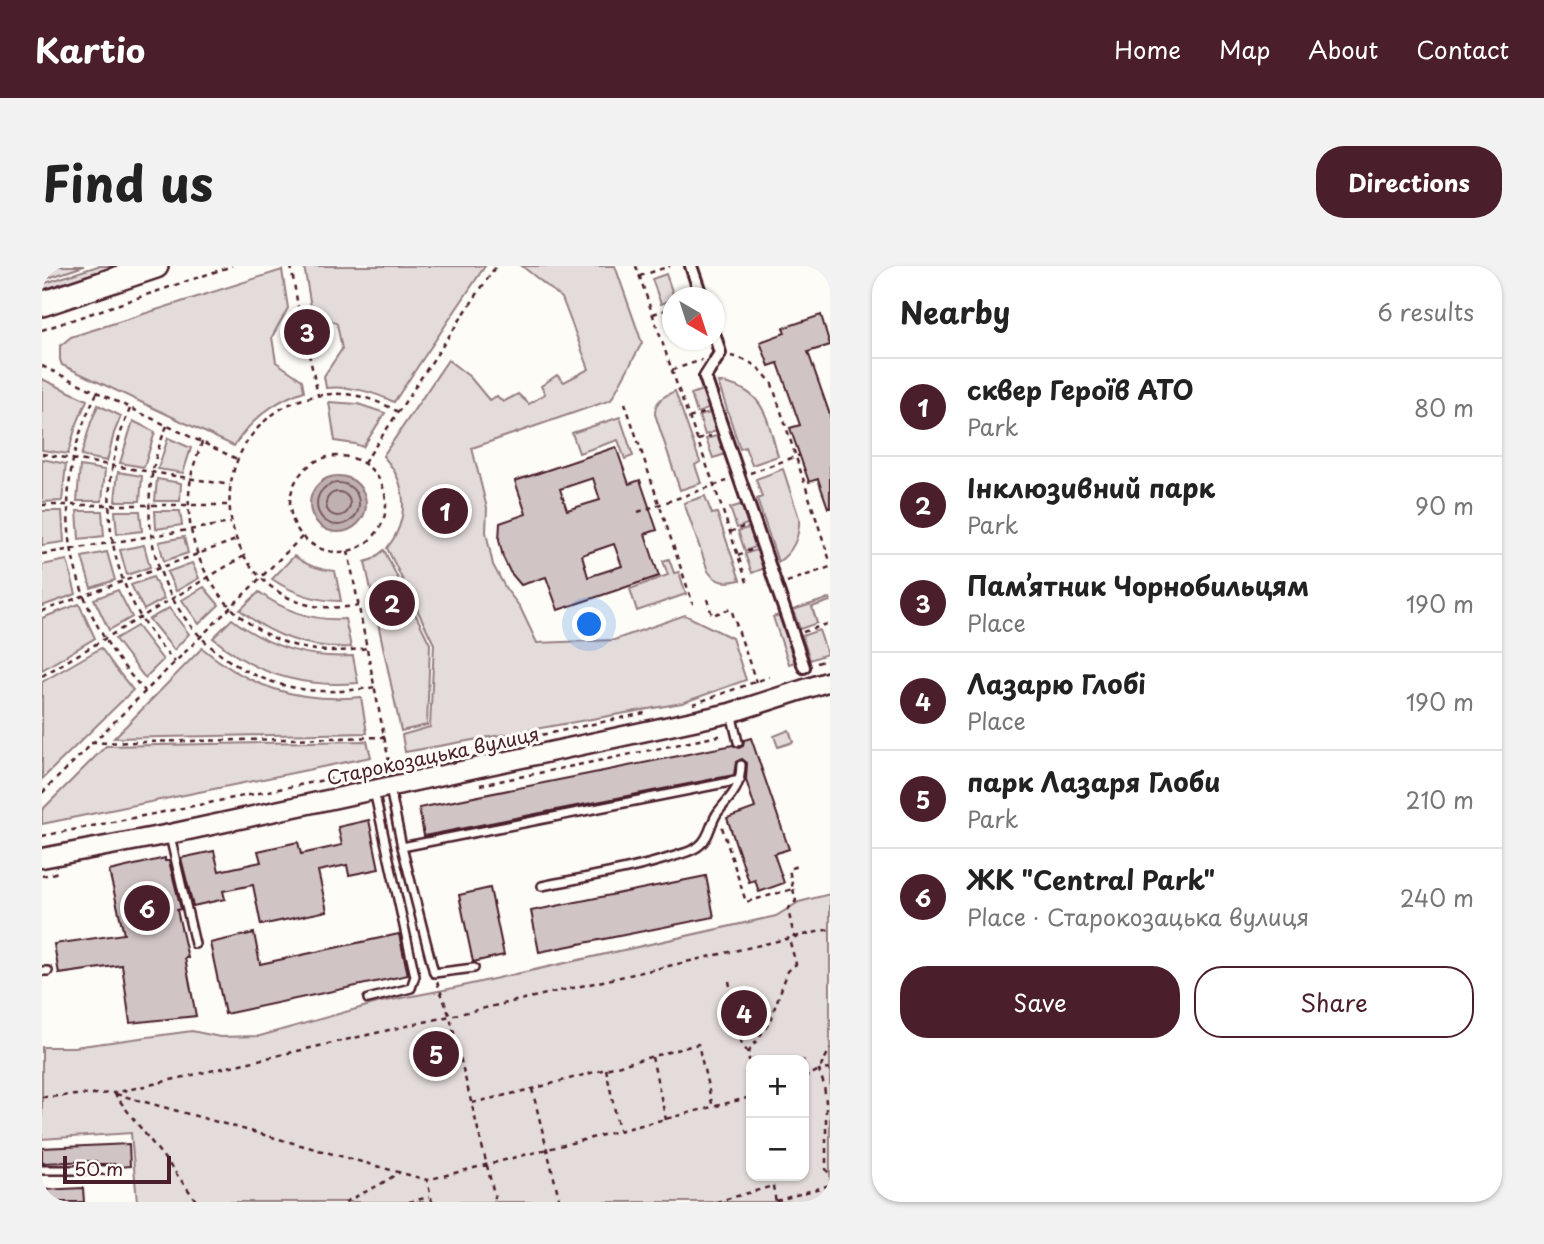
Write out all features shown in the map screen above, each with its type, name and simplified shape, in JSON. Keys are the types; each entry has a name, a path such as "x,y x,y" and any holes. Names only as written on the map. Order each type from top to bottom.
{"main road":[{"path":"42,304 156,266"}],"street":[{"path":"691,266 698,287"},
{"path":"719,350 720,353 705,377 804,667"},
{"name":"Старокозацька вулиця","path":"42,858 170,834 387,783 730,713 830,681"}],"lane":[{"path":"730,713 738,742"},
{"path":"542,886 652,863 698,847 706,838 717,813 731,797 740,779 741,765"},
{"path":"402,847 740,779"},
{"path":"387,783 433,973 474,968"},
{"path":"368,999 411,988 415,976 387,783"},
{"path":"170,834 195,944"},
{"path":"42,1170 114,1170"}],"path":[{"path":"42,330 232,266"},
{"path":"291,266 299,312"},
{"path":"364,463 496,266"},
{"path":"636,266 748,585"},
{"path":"640,276 670,266"},
{"path":"653,314 662,311"},
{"path":"299,312 315,314 325,327 322,343 309,352 295,350 286,339 288,321 299,312"},
{"path":"309,352 318,395"},
{"path":"672,370 720,353 744,359 761,369 772,384 830,561"},
{"path":"42,366 237,459"},
{"path":"97,393 81,430 73,459 68,505 71,549 83,596 104,639 145,691"},
{"path":"359,606 316,607 277,591 260,577 236,540 229,505 230,485 237,459 256,429 284,407 300,399 334,393 360,396 398,412"},
{"path":"625,403 693,604"},
{"path":"130,408 112,466 109,505 112,542 123,581 140,617 156,641 175,662"},
{"path":"167,426 151,472 148,505 150,536 158,568 172,599 190,625 230,661 281,685 319,691 375,687"},
{"path":"202,442 191,478 188,505 190,529 208,578 230,607 259,630 293,645 330,651 367,648"},
{"path":"42,454 230,485"},
{"path":"638,512 800,455"},
{"path":"350,457 364,463 375,472 386,498 381,526 361,546 348,551 331,551 315,546 303,536 294,523 290,509 291,493 297,479 307,467 320,459 350,457"},
{"path":"42,505 229,505"},
{"path":"42,554 231,523"},
{"path":"42,793 303,536"},
{"path":"42,611 236,540"},
{"path":"348,551 385,737 390,767 387,783"},
{"path":"42,676 244,556"},
{"path":"778,585 830,568"},
{"path":"707,599 712,615 731,609 756,682"},
{"path":"794,634 830,623"},
{"path":"693,704 769,677"},
{"path":"42,836 654,712"},
{"path":"91,743 385,737"},
{"path":"717,813 746,902 793,889"},
{"path":"729,981 741,1042 748,1053 769,1023 788,971 796,964 788,909 796,901 789,869 797,866"},
{"path":"42,1097 114,1093 830,929"},
{"path":"433,973 450,1017 496,1202"},
{"path":"472,1104 698,1044 713,1108"},
{"path":"830,1049 819,1070 826,1101 826,1169 830,1176"},
{"path":"652,1057 666,1120"},
{"path":"606,1069 619,1130"},
{"path":"809,1075 819,1070 830,1069"},
{"path":"532,1089 560,1202"},
{"path":"114,1093 427,1180 746,1098"},
{"path":"114,1093 151,1143 173,1167 197,1202"},
{"path":"345,1202 400,1172"},
{"path":"427,1180 432,1202"},
{"path":"772,1181 776,1201 830,1185"},
{"path":"716,1202 773,1186"},
{"path":"408,1202 430,1196"}],"shaded area":[{"path":"42,266 84,266 42,280"},
{"path":"98,266 115,266 42,290 42,284"},
{"path":"304,266 485,266 394,402 361,390 326,388 324,376 342,349 337,324 311,307"},
{"path":"522,266 615,266 642,343 611,400 472,448 487,508 486,532 493,565 520,607 537,643 614,640 685,615 732,638 746,680 682,703 405,752 402,735 430,727 434,644 387,548 400,525 403,501 397,478 383,456 448,360 470,377 489,400 497,396 503,402 518,394 529,404 545,394 541,386 557,375 564,382 589,369 562,298"},
{"path":"282,270 288,308 272,337 276,362 302,380 304,391 264,412 234,446 62,365 60,346 71,337"},
{"path":"666,274 671,287 662,287 662,304 661,304 652,279"},
{"path":"42,379 87,400 68,454 42,450"},
{"path":"718,382 746,391 755,398 766,417 778,456 752,465 745,447 740,449"},
{"path":"705,389 711,408 697,413 691,394"},
{"path":"675,391 700,462 695,465 701,483 680,490 655,414 658,402"},
{"path":"329,402 358,404 385,413 363,447 335,441"},
{"path":"98,405 121,416 107,461 81,456"},
{"path":"713,412 719,430 705,435 699,416"},
{"path":"620,417 633,456 625,459 618,440 579,453 572,433"},
{"path":"133,421 155,432 144,467 120,463"},
{"path":"720,435 726,454 713,458 706,439"},
{"path":"168,438 191,448 183,473 158,469"},
{"path":"42,459 66,464 62,501 42,502"},
{"path":"80,466 105,470 102,501 77,501"},
{"path":"783,469 799,525 792,548 778,562 757,499 762,497 756,479"},
{"path":"118,472 142,476 140,501 115,501"},
{"path":"157,479 181,483 180,501 155,501"},
{"path":"705,496 712,514 717,513 740,580 722,582 708,571 684,503"},
{"path":"743,504 750,523 737,528 730,508"},
{"path":"42,511 62,511 64,542 42,545"},
{"path":"77,511 102,511 104,536 79,539"},
{"path":"115,511 140,511 142,531 117,534"},
{"path":"155,511 180,511 182,525 156,529"},
{"path":"751,527 758,546 745,551 738,531"},
{"path":"184,537 188,553 164,561 159,542"},
{"path":"144,545 150,567 127,575 120,550"},
{"path":"759,549 765,568 752,573 745,554"},
{"path":"384,550 430,644 427,725 401,731 365,562"},
{"path":"107,552 115,580 91,588 82,557"},
{"path":"294,556 314,567 335,571 341,601 305,596 272,579"},
{"path":"669,559 674,573 679,572 686,594 637,611 630,589 668,575 663,561"},
{"path":"67,560 76,594 42,606 42,565"},
{"path":"192,563 199,578 176,591 167,572"},
{"path":"153,577 164,599 144,610 131,585"},
{"path":"204,587 219,605 199,624 182,600"},
{"path":"118,590 132,617 109,630 94,599"},
{"path":"259,592 278,605 299,613 345,619 351,647 306,643 265,627 240,610"},
{"path":"830,598 830,601 812,607 817,623 800,629 793,610"},
{"path":"79,604 95,638 42,670 42,618"},
{"path":"169,608 189,634 174,650 149,619"},
{"path":"779,615 795,662 789,664 773,617"},
{"path":"232,619 260,637 289,649 320,655 353,656 358,683 299,680 281,676 245,661 213,638"},
{"path":"137,626 163,660 145,678 115,639"},
{"path":"819,630 827,654 810,660 802,636"},
{"path":"101,648 133,690 42,779 42,682"},
{"path":"202,648 239,673 277,690 317,698 361,697 367,733 114,738"},
{"path":"789,730 793,742 778,747 774,736"},
{"path":"367,741 371,757 42,824 42,810 106,746"},
{"path":"830,894 830,1202 137,1202 131,1133 42,1139 42,1047 74,1047 192,1031 220,1037 260,1036 381,1002 776,916 799,902"}],"water":[{"path":"338,476 349,478 358,484 364,493 364,515 358,524 349,530 338,532 327,530 318,524 312,515 310,504 312,493 318,484 327,478"}],"building":[{"path":"821,315 830,345 808,352 830,415 830,508 818,479 809,482 790,428 800,425 778,363 769,366 760,342 785,333 783,328"},
{"path":"616,447 629,484 640,480 657,530 645,534 659,576 558,610 546,577 521,585 510,572 503,557 499,540 500,523 526,514 515,481","holes":["593,478 600,500 567,510 560,489","614,544 622,566 588,577 582,555"]},
{"path":"751,738 789,849 774,854 784,883 759,892 755,880 749,882 727,818 755,808 746,780 747,763 742,759 736,762 734,775 424,836 419,808 733,745 739,748 743,746 744,740"},
{"path":"369,820 379,869 349,875 347,865 318,871 327,911 261,925 253,885 223,891 225,899 193,906 181,858 214,851 219,871 261,862 258,851 298,842 301,854 342,845 338,827"},
{"path":"165,858 165,861 169,861 181,909 177,910 188,958 185,958 196,1016 130,1023 122,965 59,974 54,944 124,934 109,871"},
{"path":"706,876 714,917 539,952 531,911"},
{"path":"490,888 504,955 473,962 459,895"},
{"path":"254,933 260,964 399,934 408,975 225,1014 210,943"},
{"path":"129,1144 130,1166 96,1164 96,1161 42,1163 42,1148"},
{"path":"83,1188 84,1202 42,1202 42,1190"}],"tram line":[{"path":"42,270 55,266"}],"place":[{"name":"Пам’ятник Чорнобильцям","path":"307,332"},
{"name":"сквер Героїв АТО","path":"445,511"},
{"name":"Інклюзивний парк","path":"392,603"},
{"name":"ЖК \"Central Park\"","path":"147,908"},
{"name":"Лазарю Глобі","path":"744,1013"},
{"name":"парк Лазаря Глоби","path":"436,1054"}]}
